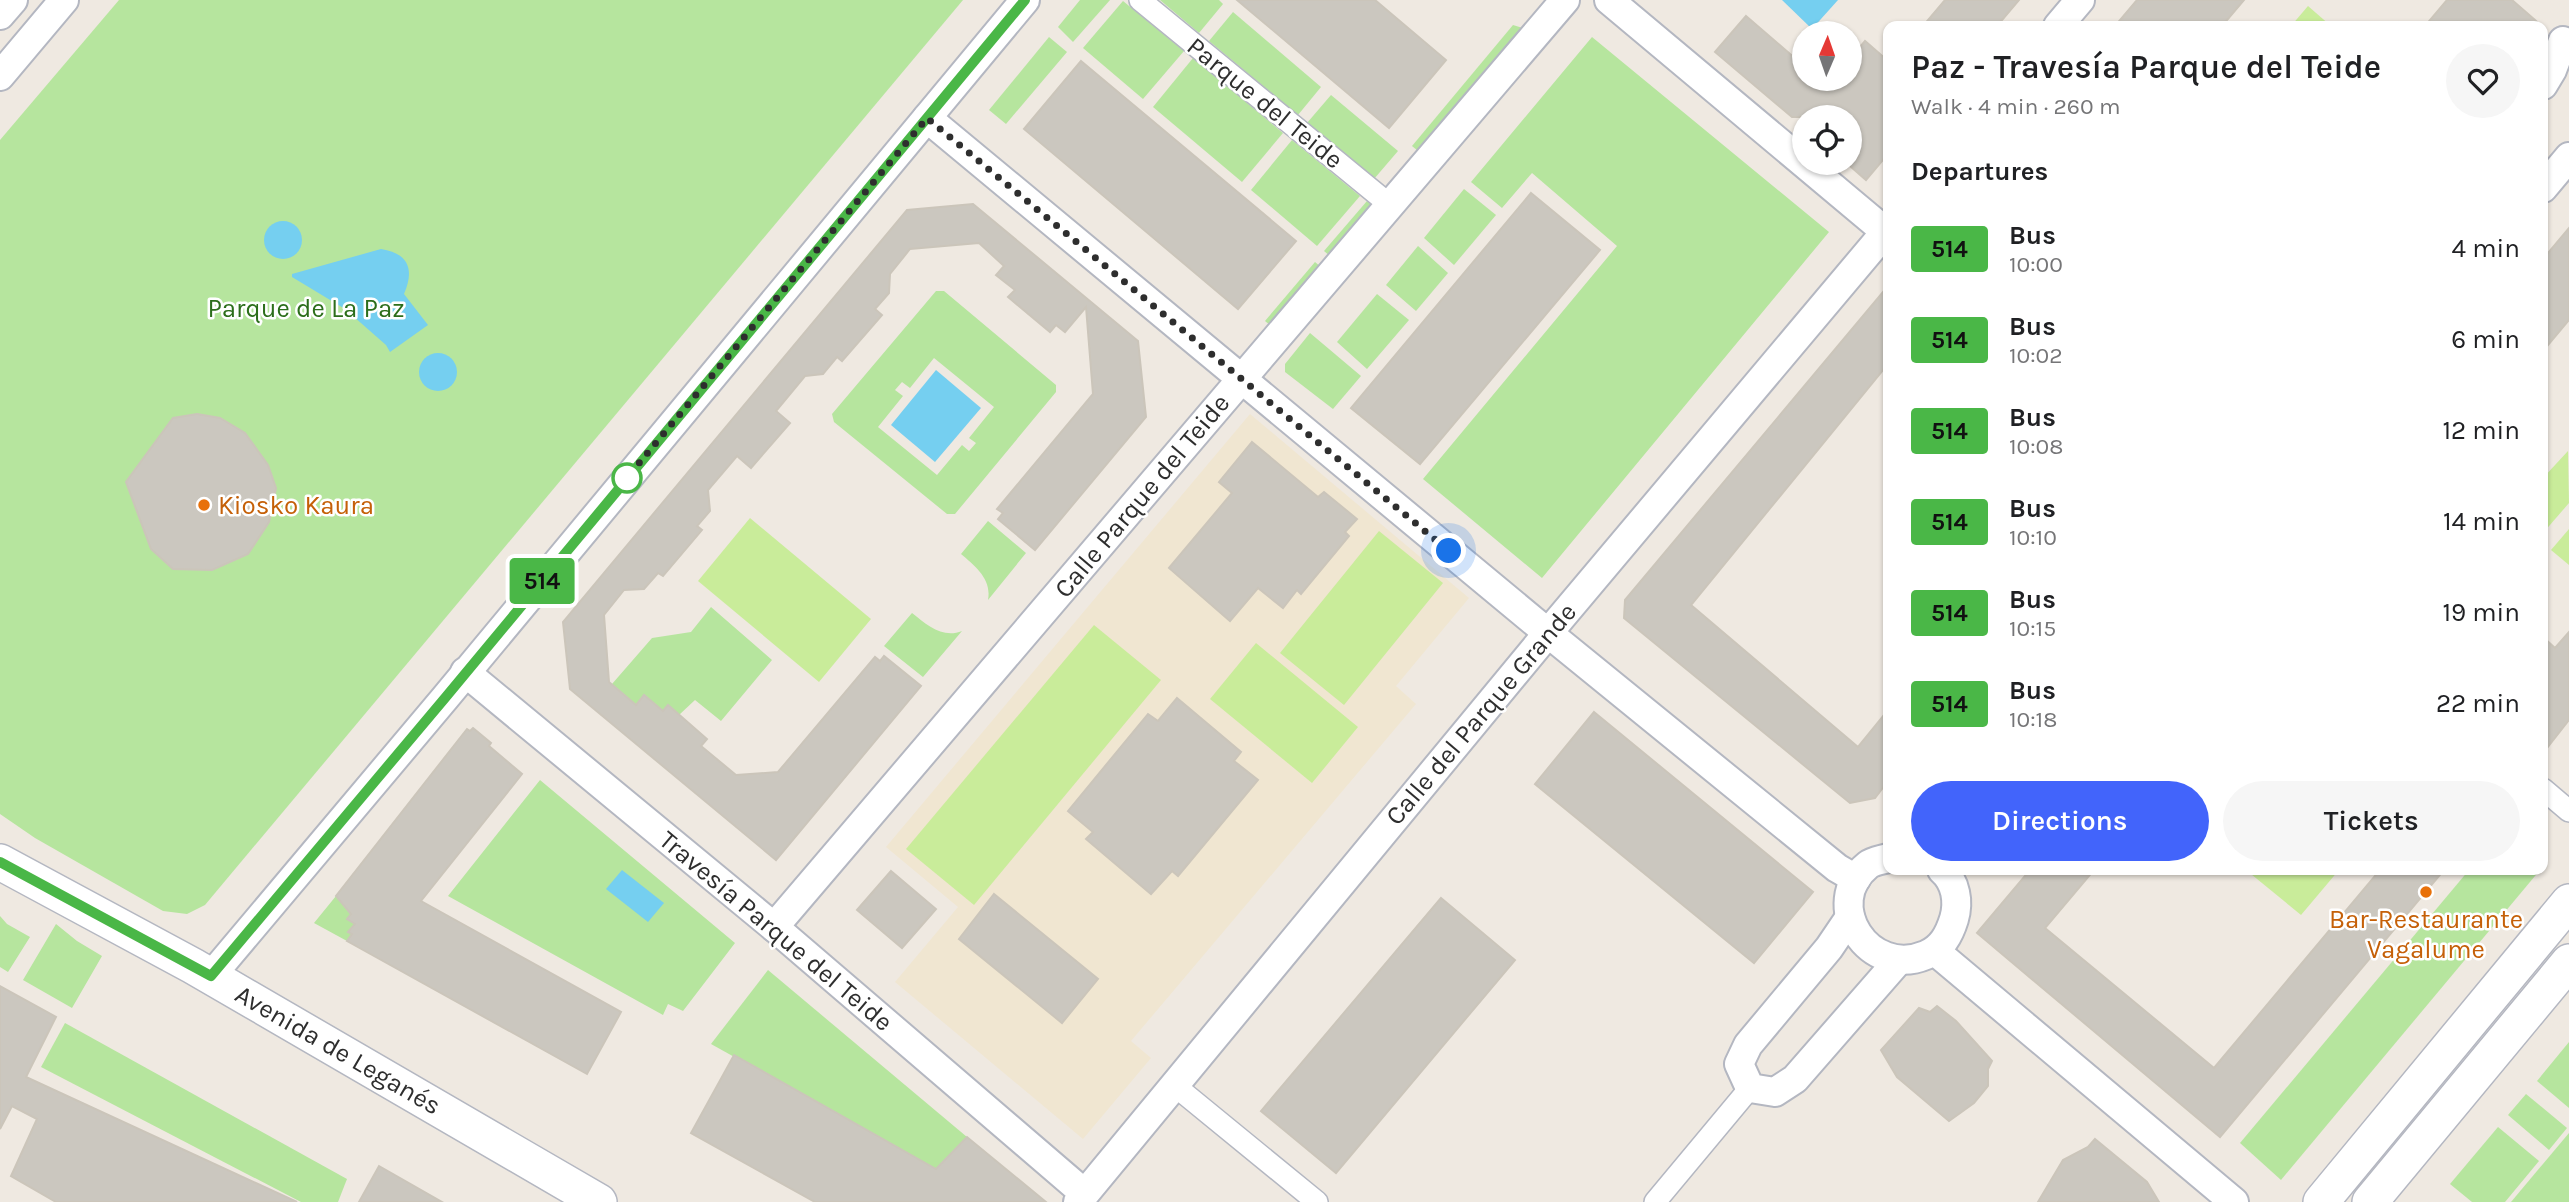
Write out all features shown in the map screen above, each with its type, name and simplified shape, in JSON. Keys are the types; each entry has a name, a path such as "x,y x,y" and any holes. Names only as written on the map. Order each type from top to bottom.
{"street":[{"path":"0,15 13,0"},
{"path":"0,76 64,0"},
{"path":"211,976 1025,0"},
{"name":"Parque del Teide","path":"1140,0 1390,205"},
{"name":"Calle Parque del Teide","path":"774,927 1565,0"},
{"path":"1609,0 1883,229"},
{"path":"2062,21 2080,0"},
{"path":"2548,77 2567,41"},
{"path":"927,118 1548,633 1838,867 1856,878"},
{"path":"2548,182 2569,157"},
{"name":"Calle del Parque Grande","path":"1081,1198 1548,633 1883,237"},
{"name":"Travesía Parque del Teide","path":"465,673 774,927 1081,1198"},
{"path":"2548,793 2569,811"},
{"path":"1883,860 1870,864 1856,878 1850,896 1850,917 1859,938 1879,955 1898,961 1914,960 1935,951 1950,935 1958,906 1956,877"},
{"name":"Avenida de Leganés","path":"0,862 211,976 599,1202"},
{"path":"2321,1202 2569,902"},
{"path":"1750,1088 1739,1064 1748,1045 1829,948 1850,917"},
{"path":"1935,951 2234,1202"},
{"path":"1750,1088 1775,1091 1795,1079 1898,961"},
{"path":"2370,1202 2569,962"},
{"path":"1174,1085 1317,1202"},
{"path":"1655,1202 1750,1088"}],"shaded area":[{"path":"1250,414 1469,598 1396,686 1416,704 1131,1041 1151,1058 1083,1139 895,982 958,907 886,847"}],"green space":[{"name":"Parque de La Paz","path":"119,0 963,0 205,905 187,914 163,911 35,838 0,814 0,140"},
{"path":"1080,0 1110,0 1073,42 1058,27"},
{"path":"1160,0 1219,0 1223,4 1199,33"},
{"path":"1123,1 1184,51 1143,99 1083,48"},
{"path":"2308,6 2325,21 2295,21"},
{"path":"1233,12 1321,87 1298,115 1209,41"},
{"path":"1513,25 1529,30 1424,156 1412,146"},
{"path":"1049,37 1067,52 1006,124 989,110"},
{"path":"1592,37 1829,232 1542,578 1423,479 1617,246 1532,173 1502,208 1471,182"},
{"path":"1193,58 1283,133 1242,182 1153,107"},
{"path":"1331,95 1398,151 1374,179 1307,123"},
{"path":"1292,140 1360,196 1317,246 1251,190"},
{"path":"1464,189 1496,215 1454,265 1424,238"},
{"path":"1367,201 1379,211 1336,261 1324,251"},
{"path":"1418,246 1448,273 1416,311 1386,285"},
{"path":"1315,262 1327,272 1277,331 1265,321"},
{"path":"936,291 944,291 1056,385 1056,392 955,514 947,514 834,422 832,414","holes":["934,358 994,407 969,438 976,443 969,451 962,445 937,475 878,427 903,396 895,390 902,382 910,388"]},
{"path":"1377,294 1409,320 1367,369 1337,342"},
{"path":"1310,333 1361,376 1333,409 1285,372 1285,364"},
{"path":"2568,451 2569,503 2548,527 2548,473"},
{"path":"750,518 871,619 819,682 698,581"},
{"path":"988,521 1026,553 988,600 989,592 985,579 961,554"},
{"path":"2569,529 2569,565 2551,550"},
{"path":"1379,531 1443,583 1344,705 1280,653"},
{"path":"711,607 772,660 721,721 695,700 679,715 668,705 663,711 644,695 636,705 612,684 652,638 691,632"},
{"path":"912,613 942,632 962,631 923,677 884,646"},
{"path":"1094,625 1161,680 974,905 906,849"},
{"path":"1256,643 1358,727 1312,783 1210,699"},
{"path":"540,780 735,943 683,1011 668,1004 663,1015 448,896"},
{"path":"2252,875 2335,875 2301,915"},
{"path":"2465,875 2536,875 2281,1180 2240,1143"},
{"path":"336,896 349,906 351,914 348,919 355,924 347,941 314,923"},
{"path":"0,916 7,924 30,937 8,972 0,967"},
{"path":"56,924 102,956 72,1008 23,980"},
{"path":"768,970 967,1137 936,1169 711,1044"},
{"path":"65,1023 347,1179 338,1202 301,1202 41,1067"},
{"path":"2569,1042 2569,1108 2537,1081"},
{"path":"2526,1094 2567,1128 2549,1150 2508,1115"},
{"path":"2498,1127 2539,1161 2505,1202 2472,1202 2450,1184"},
{"path":"2569,1133 2569,1202 2511,1202"}],"water":[{"path":"1782,0 1838,0 1819,21 1804,21"},
{"path":"283,221 296,227 302,240 296,253 283,259 270,253 264,240 270,227"},
{"path":"381,249 398,254 407,264 409,277 404,294 428,325 390,352 386,345 345,309 292,277 292,274"},
{"path":"438,353 451,359 457,372 451,385 438,391 425,385 419,372 425,359"},
{"path":"936,370 981,408 935,462 891,425"},
{"path":"622,870 664,903 648,922 606,889"}],"building":[{"path":"1237,0 1375,0 1446,60 1389,128"},
{"path":"1945,0 2019,0 2001,21 1927,21"},
{"path":"2137,0 2244,0 2226,21 2119,21"},
{"path":"2447,0 2512,0 2536,21 2429,21"},
{"path":"1746,16 1792,56 1792,91 1862,91 1862,45 1865,41 1883,57 1883,160 1866,180 1860,175 1862,105 1792,105 1792,117 1715,52"},
{"path":"1081,61 1296,241 1238,309 1024,129"},
{"path":"1531,193 1600,250 1420,464 1351,408"},
{"path":"973,204 1138,341 1146,417 1035,550 998,519 1003,513 997,509 1093,394 1086,307 1065,332 1056,325 1050,332 1008,297 1015,290 996,275 1004,266 979,243 910,249 890,274 889,293 875,309 882,315 842,361 837,357 823,374 805,376 776,411 790,423 751,468 737,456 708,490 710,511 697,526 702,530 663,576 658,573 644,589 624,590 604,615 609,682 636,705 644,695 663,711 668,705 707,739 701,746 736,775 778,772 875,657 880,661 884,656 921,686 776,860 570,689 563,622 907,210"},
{"path":"2569,228 2569,320 2548,345 2548,253"},
{"path":"1883,292 1883,370 1691,605 1858,747 1883,716 1883,788 1875,798 1850,803 1624,618 1625,600"},
{"name":"Kiosko Kaura","path":"197,414 220,418 245,433 268,465 276,488 269,522 248,554 212,570 173,569 151,549 126,482 173,418"},
{"path":"1252,442 1318,497 1324,492 1357,519 1345,532 1349,536 1301,594 1297,590 1283,608 1258,588 1230,621 1169,568 1232,493 1219,482"},
{"path":"2569,632 2569,720 2548,747 2548,642 2555,648"},
{"path":"1177,698 1241,752 1234,761 1258,780 1178,876 1172,871 1151,894 1086,839 1093,832 1068,811 1148,714 1158,721"},
{"path":"1594,712 1813,892 1754,963 1535,784"},
{"path":"473,728 491,743 489,746 522,774 421,901 621,1012 587,1074 347,941 352,934 348,932 355,924 347,919 351,914 336,896 467,729 470,731"},
{"path":"891,871 936,909 902,948 857,910"},
{"path":"2026,875 2090,875 2045,928 2214,1068 2376,875 2440,875 2220,1137 1977,933"},
{"path":"994,894 1098,979 1062,1023 959,939"},
{"path":"1441,898 1515,960 1336,1173 1261,1111"},
{"path":"0,986 56,1017 26,1077 297,1202 56,1202 11,1176 37,1119 12,1106 0,1129"},
{"path":"1937,1006 1956,1021 1992,1061 1988,1069 1988,1086 1974,1103 1949,1121 1897,1077 1881,1050 1919,1008 1930,1012"},
{"path":"734,1055 936,1169 967,1137 1046,1202 815,1202 691,1133"},
{"path":"2095,1139 2147,1182 2159,1202 2038,1202 2063,1160 2088,1147"},
{"path":"379,1166 442,1202 359,1202"}],"bus line":[{"name":"514","path":"0,862 211,976 1025,0"}],"place":[{"name":"Kiosko Kaura","path":"204,505"},
{"name":"Bar-Restaurante Vagalume","path":"2426,892"}],"route":[{"path":"627,478 625,480 927,118 1449,551"}]}
